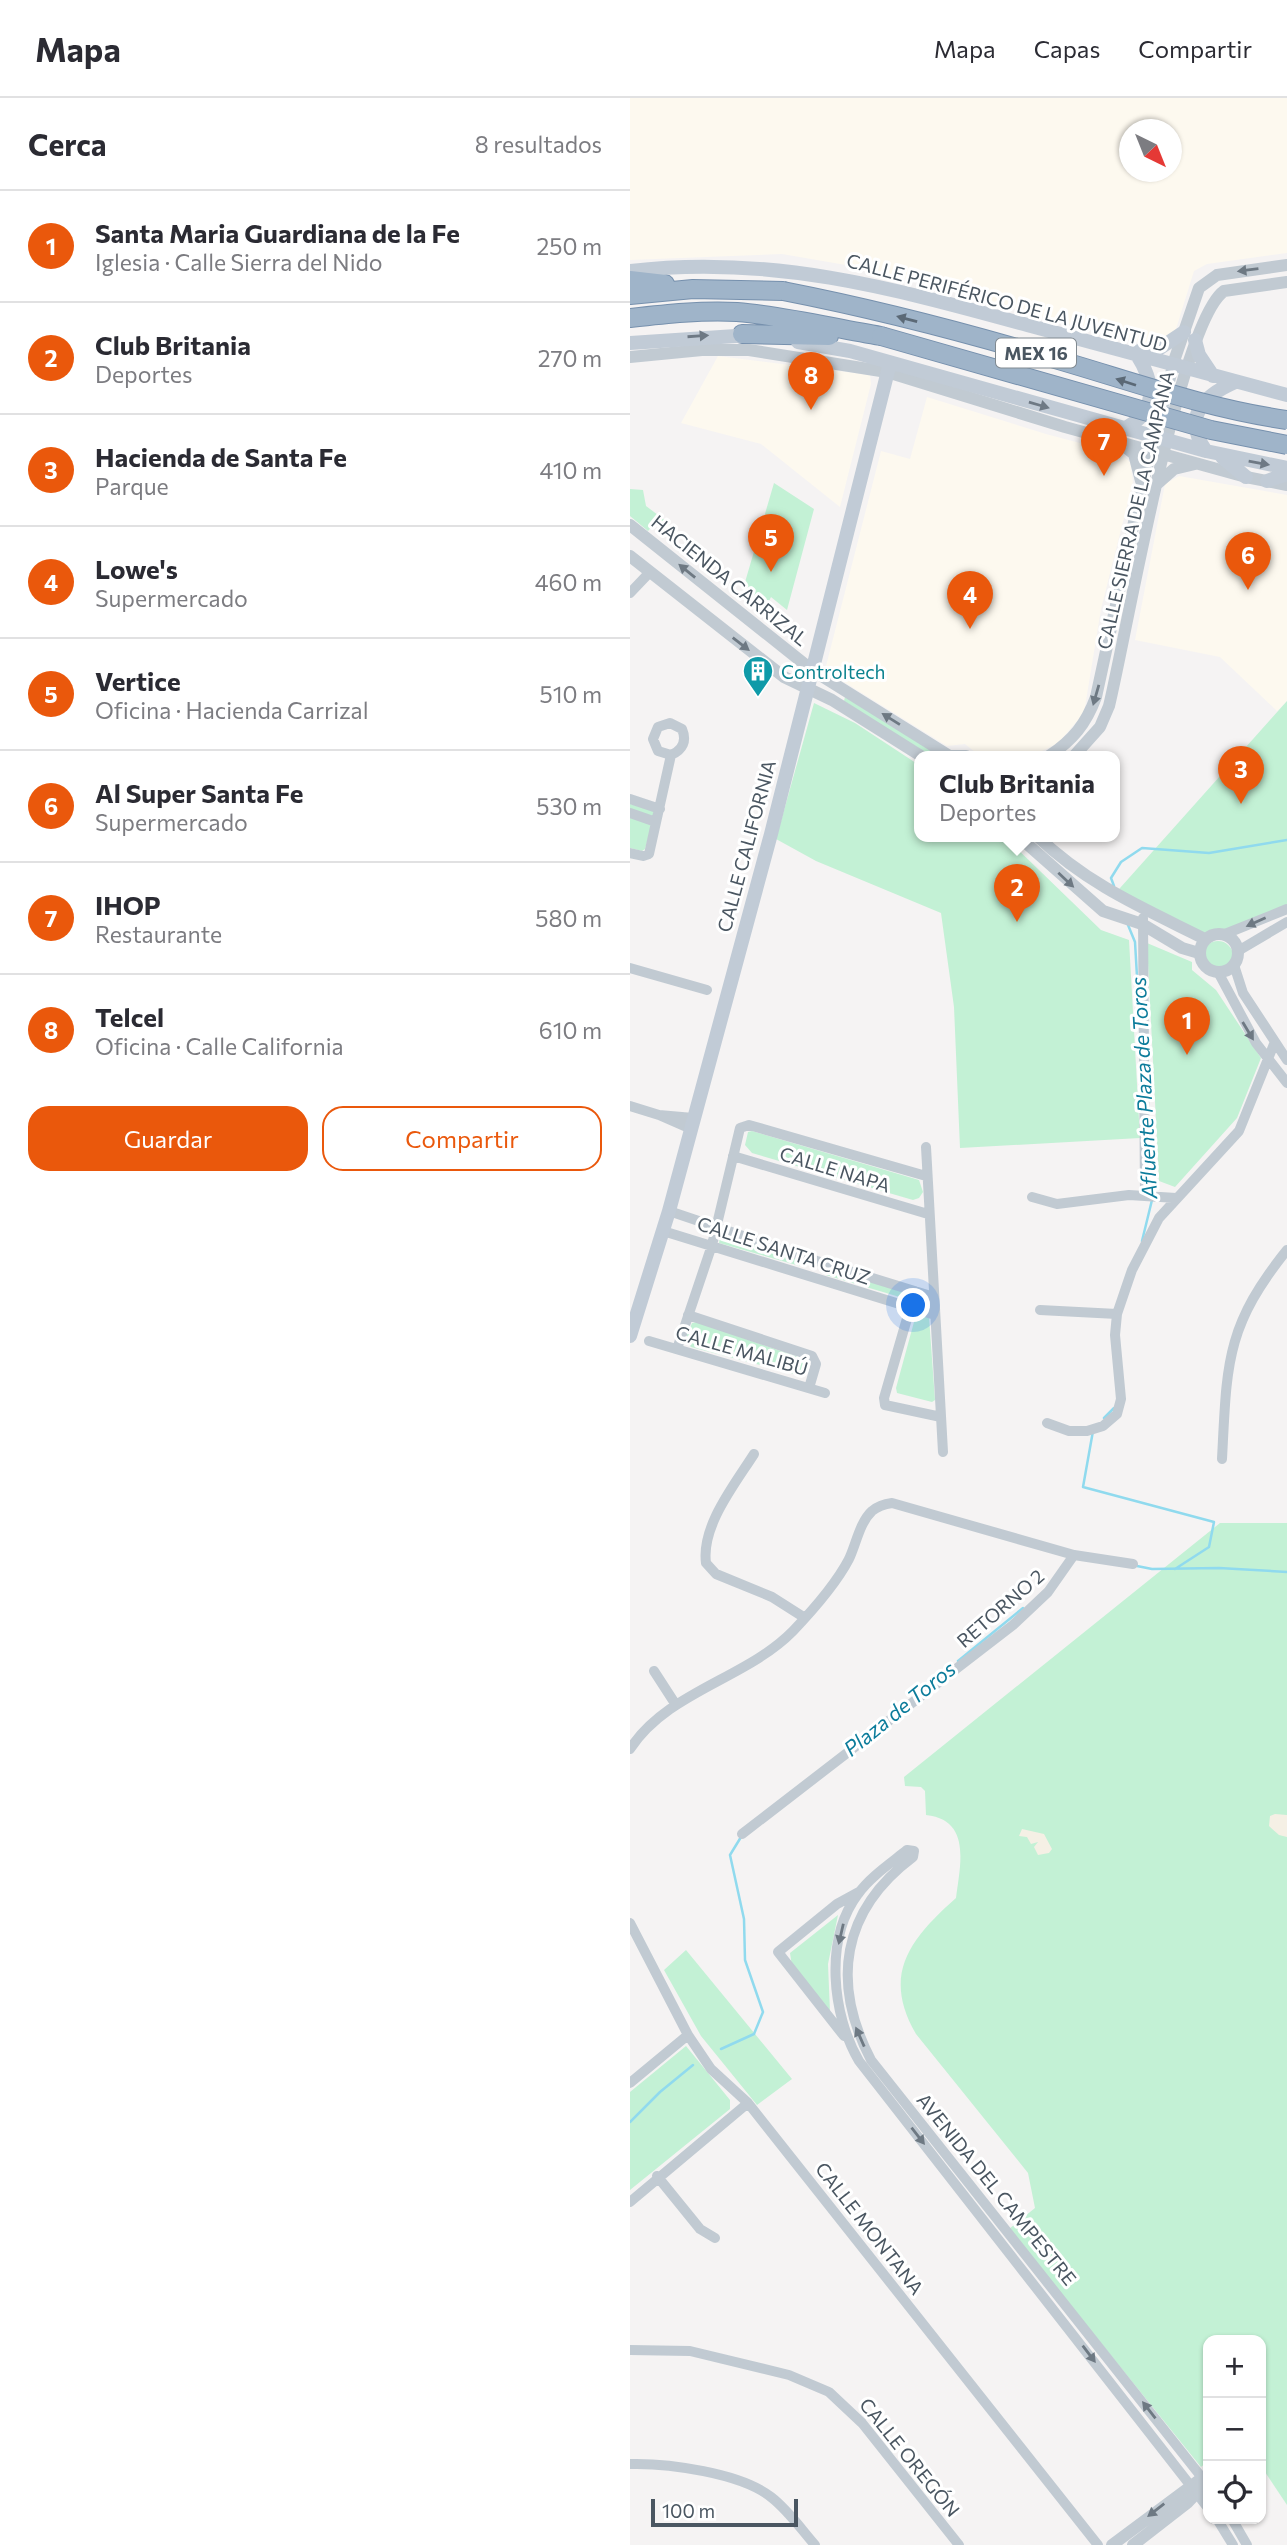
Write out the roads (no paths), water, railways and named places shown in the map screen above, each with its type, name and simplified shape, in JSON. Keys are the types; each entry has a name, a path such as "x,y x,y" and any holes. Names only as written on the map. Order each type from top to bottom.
{"highway":[{"path":"630,280 693,289"},
{"name":"MEX 16","path":"630,296 693,289 783,292 856,305 1029,351 1222,410 1287,421"},
{"name":"MEX 16","path":"630,318 680,312 735,312 790,318 877,336 1211,430 1287,445"},
{"path":"742,334 877,336"}],"main road":[{"name":"CALLE PERIFÉRICO DE LA JUVENTUD","path":"630,271 689,265 732,266 849,280 1287,395"},
{"path":"630,343 742,334 841,349 889,367 1160,446 1287,468"},
{"path":"1120,350 1157,351 1189,336 1213,376"},
{"path":"1121,435 1140,419 1150,402 1151,382 1137,355"},
{"name":"CALLE CALIFORNIA","path":"631,1331 670,1210 771,834 805,689 889,367"},
{"path":"1235,382 1212,393 1199,411 1196,432 1208,456 1246,477"},
{"path":"1267,481 1287,474"}],"street":[{"name":"CALLE SIERRA DE LA CAMPANA","path":"1055,751 1077,734 1089,716 1103,666 1141,490 1160,446 1199,288 1209,277 1287,265"},
{"name":"CALLE SIERRA DE LA CAMPANA","path":"1189,336 1211,304 1224,292 1287,282"},
{"path":"630,358 702,350 749,350 889,367"},
{"path":"1121,435 1134,454 1141,475 1141,490"},
{"name":"CALLE SIERRA DE LA CAMPANA","path":"1078,751 1100,727 1109,706 1157,484 1160,446"},
{"path":"1157,484 1174,469 1208,456 1246,477 1287,485"},
{"name":"HACIENDA CARRIZAL","path":"630,525 812,670 940,751"},
{"path":"1133,531 1146,533"},
{"path":"630,556 784,677 805,689 832,699 914,752"},
{"path":"630,593 649,572"},
{"path":"712,621 723,600"},
{"path":"1103,666 1118,668"},
{"path":"630,853 643,856 649,853 671,755"},
{"path":"630,799 660,809"},
{"path":"630,813 656,822"},
{"path":"1025,842 1103,911 1142,924 1182,948 1199,953"},
{"path":"1044,842 1077,871 1113,894 1205,939"},
{"path":"1103,911 1113,894"},
{"path":"1287,909 1225,934 1217,933 1205,939 1199,953 1205,966 1218,972 1242,1021 1268,1062 1287,1083"},
{"path":"1144,911 1145,1195"},
{"path":"1238,951 1287,922"},
{"path":"1225,934 1234,941 1238,951 1234,965 1243,993 1287,1060"},
{"path":"1218,972 1234,965"},
{"path":"630,968 707,990"},
{"path":"1047,1423 1069,1432 1087,1431 1103,1426 1117,1414 1121,1399 1115,1335 1117,1314 1148,1236 1176,1198 1239,1131 1274,1044"},
{"path":"630,1107 692,1123"},
{"path":"677,1349 712,1245 737,1131 748,1125 926,1177"},
{"path":"926,1147 943,1452"},
{"name":"CALLE NAPA","path":"733,1156 928,1214"},
{"path":"1032,1197 1056,1204 1145,1195 1176,1198"},
{"name":"CALLE SANTA CRUZ","path":"670,1210 817,1262 934,1297"},
{"name":"CALLE SANTA CRUZ","path":"663,1231 935,1315"},
{"path":"1222,1459 1226,1374 1238,1327 1256,1290 1287,1250"},
{"path":"811,1278 817,1262"},
{"path":"915,1291 884,1398 885,1405 941,1417"},
{"path":"1040,1310 1117,1314"},
{"path":"688,1315 812,1356 816,1364 809,1388"},
{"name":"CALLE MALIBÚ","path":"649,1341 825,1393"},
{"path":"754,1454 719,1511 709,1536 706,1563 716,1574 761,1591 804,1618"},
{"path":"630,1749 655,1721 676,1705 755,1663 804,1618 848,1561 872,1510 887,1504 1074,1555 1133,1564"},
{"name":"RETORNO 2","path":"742,1834 1013,1625 1048,1592 1074,1555"},
{"path":"654,1671 676,1705"},
{"name":"AVENIDA DEL CAMPESTRE","path":"1203,2480 1083,2325 964,2185 859,2061 847,2040 778,1952 837,1904 859,1892 907,1850 914,1851 913,1857 878,1887 857,1921 841,1980 849,2009 871,2060 964,2185 1073,2333 1203,2502"},
{"name":"AVENIDA DEL CAMPESTRE","path":"859,1892 878,1887"},
{"name":"AVENIDA DEL CAMPESTRE","path":"847,2040 840,1937 859,1892"},
{"name":"CALLE MONTANA","path":"630,1923 688,2035 712,2069 748,2103 1098,2545"},
{"path":"630,2083 688,2035"},
{"path":"630,2202 657,2176 748,2103"},
{"path":"657,2176 700,2230 715,2238"},
{"path":"1073,2333 1083,2325"},
{"name":"CALLE OREGÓN","path":"630,2350 690,2351 800,2378 829,2392 862,2423 959,2545"},
{"path":"630,2464 688,2470 754,2486 785,2510 815,2545"},
{"path":"1133,2545 1193,2490 1203,2484"},
{"path":"1112,2545 1178,2493 1193,2490"},
{"path":"1220,2524 1233,2545"},
{"path":"1235,2524 1247,2545"}],"waterway":[{"name":"Afluente Plaza de Toros","path":"1114,886 1111,878 1121,862 1142,848 1209,853 1287,840"},
{"name":"Afluente Plaza de Toros","path":"1128,925 1135,942 1138,994"},
{"name":"Afluente Plaza de Toros","path":"1150,1165 1152,1193"},
{"name":"Afluente Plaza de Toros","path":"1142,1241 1152,1200"},
{"name":"Afluente Plaza de Toros","path":"1104,1418 1114,1408"},
{"name":"Afluente Plaza de Toros","path":"1093,1431 1083,1487 1214,1522 1209,1547 1175,1569"},
{"name":"Plaza de Toros","path":"1137,1566 1152,1569 1219,1568 1287,1572"},
{"name":"Plaza de Toros","path":"958,1661 1023,1608"},
{"name":"Plaza de Toros","path":"721,2049 754,2034 763,2012 745,1960 744,1919 730,1855 741,1837"},
{"name":"Plaza de Toros","path":"630,2122 660,2092 693,2065"}],"place":[{"name":"Telcel","path":"811,410"},
{"name":"IHOP","path":"1104,476"},
{"name":"Vertice","path":"771,572"},
{"name":"Al Super Santa Fe","path":"1248,590"},
{"name":"Lowe's","path":"970,629"},
{"name":"Controltech","path":"758,698"},
{"name":"Hacienda de Santa Fe","path":"1241,804"},
{"name":"Club Britania","path":"1017,922"},
{"name":"Santa Maria Guardiana de la Fe","path":"1187,1055"}]}
